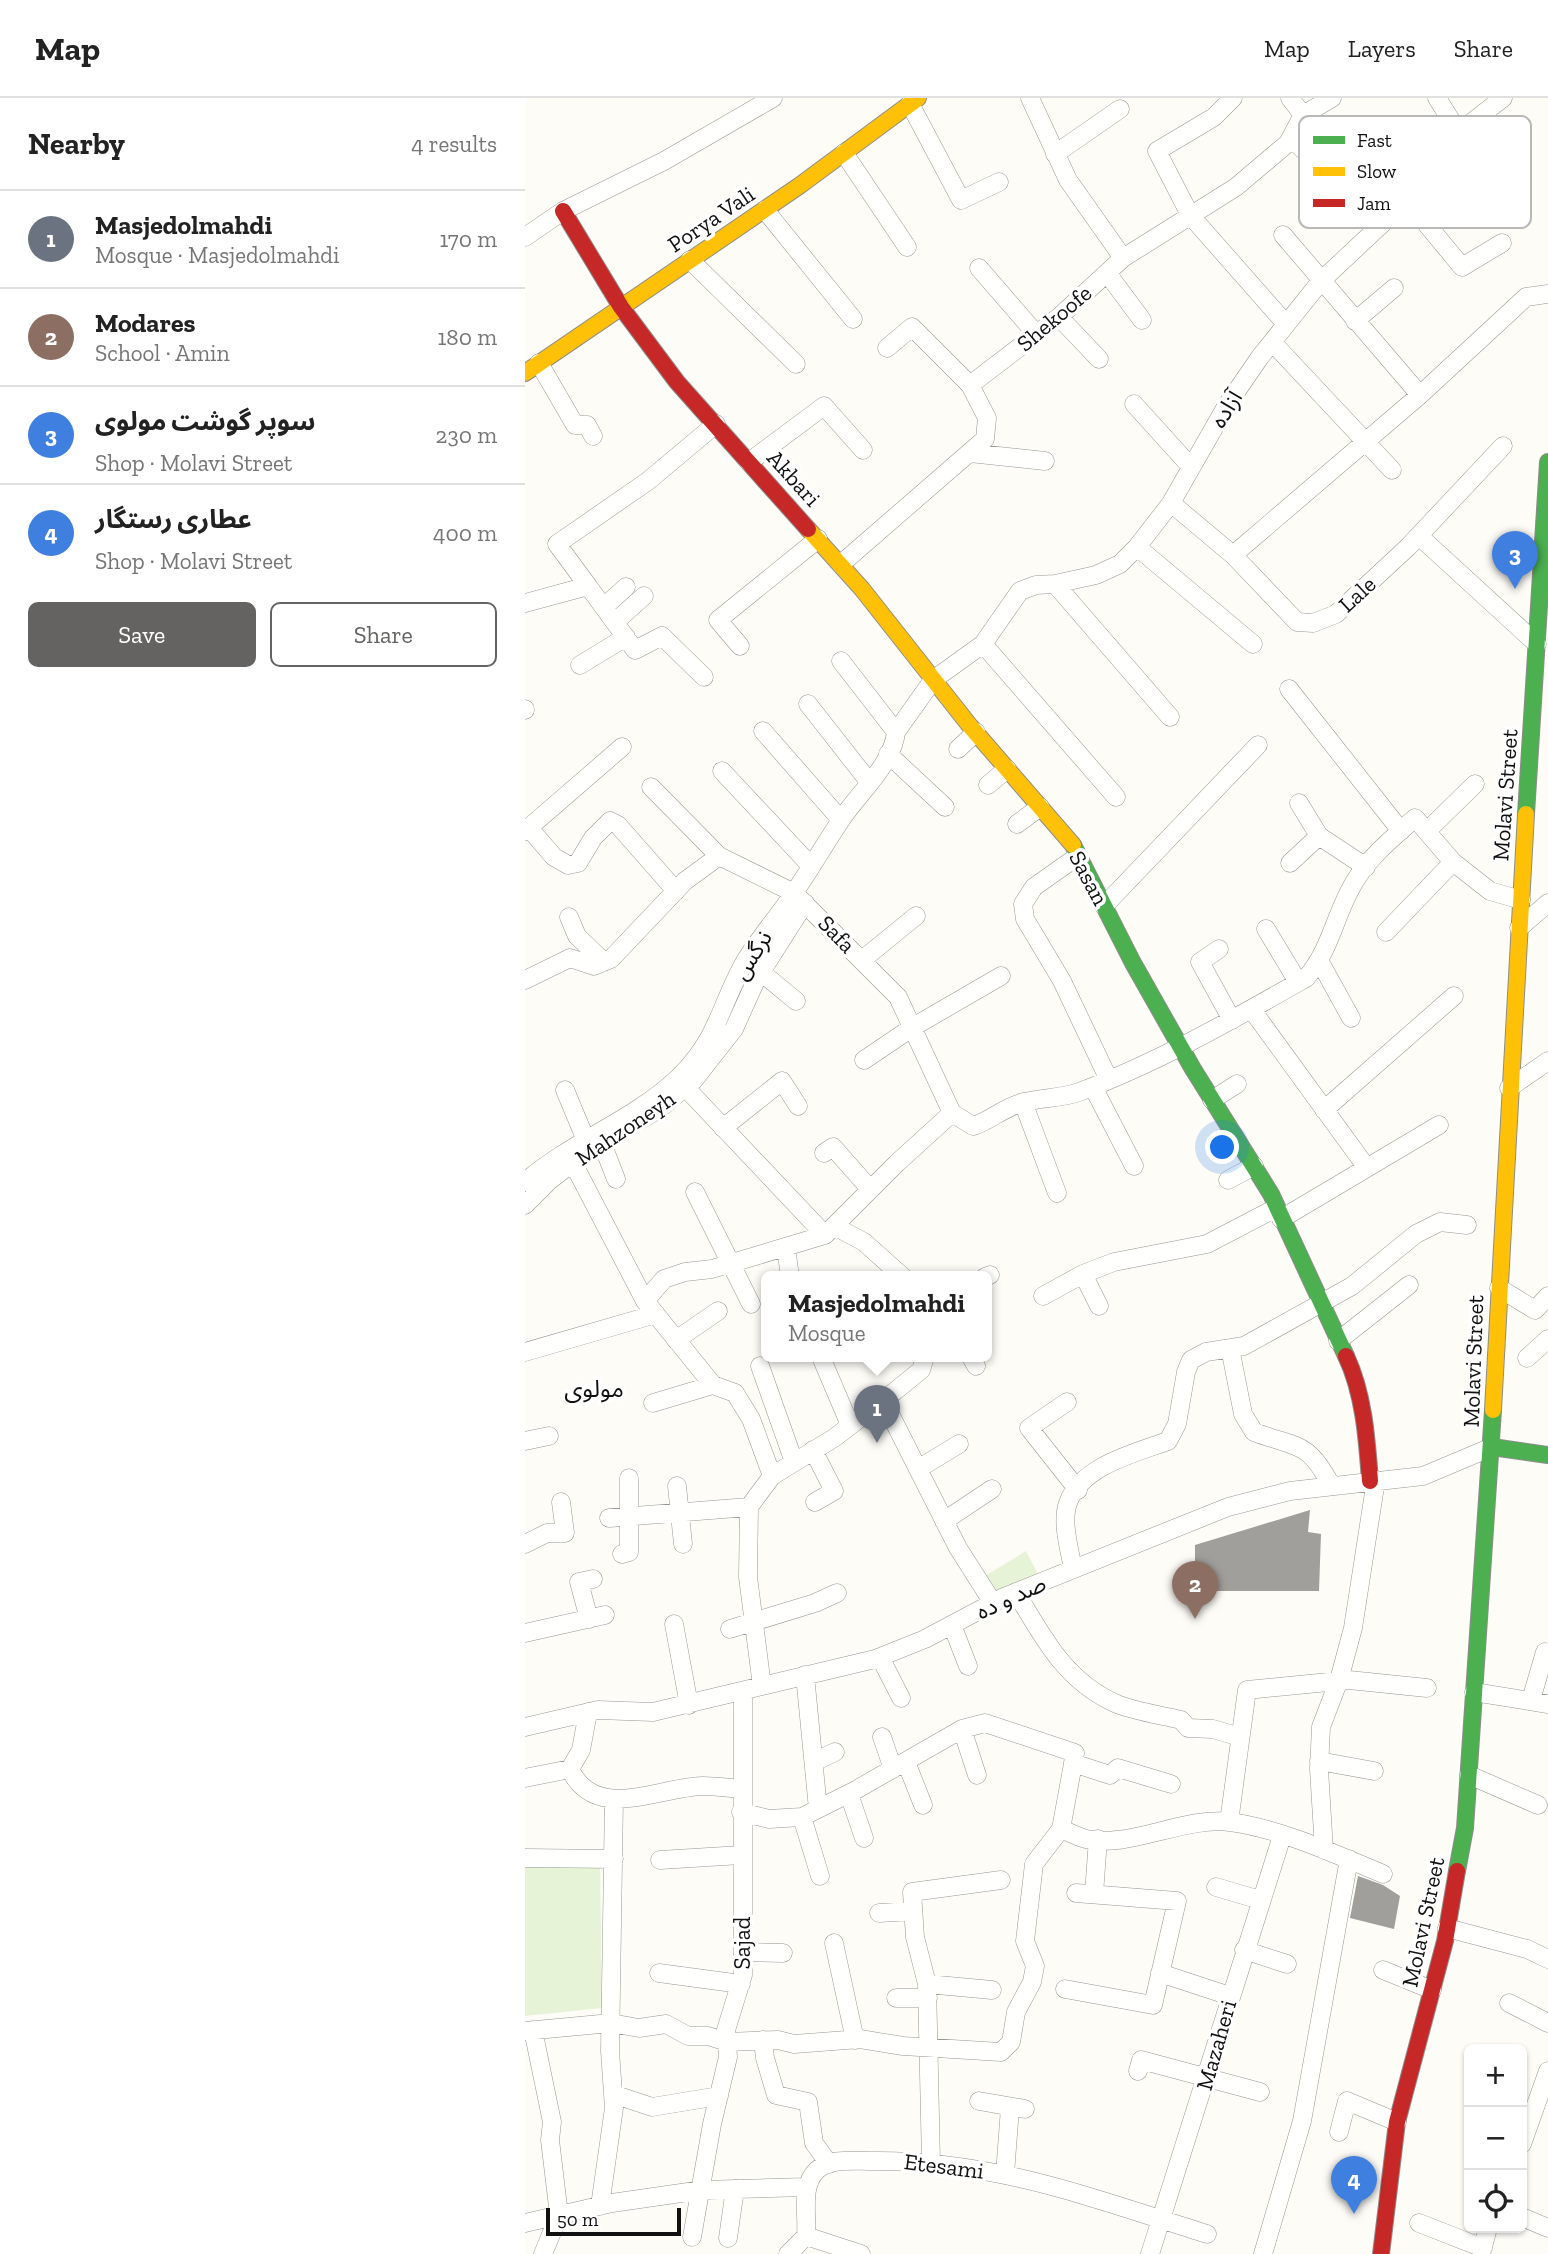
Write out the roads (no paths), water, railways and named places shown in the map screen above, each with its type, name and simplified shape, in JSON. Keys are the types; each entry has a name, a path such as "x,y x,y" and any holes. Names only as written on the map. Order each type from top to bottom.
{"main road":[{"name":"Porya Vali","path":"532,368 765,210 914,101"},
{"name":"Akbari","path":"563,211 621,307 677,382 841,564 933,680"},
{"name":"Molavi Street","path":"1381,2254 1397,2122 1447,1928 1465,1828 1492,1447 1521,900 1542,668 1537,644 1545,556 1548,462"},
{"name":"Sasan","path":"933,680 1079,856 1181,1048 1254,1166 1352,1369 1367,1437 1373,1481"},
{"path":"1492,1447 1548,1455"}],"street":[{"path":"525,237 563,211 642,173 773,98"},
{"path":"1030,98 1068,180 1123,258"},
{"path":"1233,98 1214,117 1157,150 1191,215 1286,324"},
{"path":"1290,98 1304,115"},
{"name":"Shekoofe","path":"1304,115 1332,98"},
{"path":"1437,98 1448,116"},
{"name":"آزاده","path":"1480,116 1503,98"},
{"path":"914,101 961,200 999,183"},
{"path":"1055,153 1120,109"},
{"name":"Shekoofe","path":"970,385 1059,317 1123,258 1236,187 1291,137 1299,123"},
{"path":"1291,137 1299,145"},
{"path":"844,153 907,247"},
{"path":"765,210 853,319"},
{"name":"آزاده","path":"933,680 983,644 1020,591 1035,585 1055,584 1096,575 1120,564 1137,547 1171,503 1227,405 1272,342 1321,281 1380,228"},
{"path":"1430,228 1462,267 1502,243"},
{"path":"1283,235 1420,395"},
{"path":"690,260 796,364"},
{"path":"979,268 1037,335"},
{"path":"1107,273 1142,320"},
{"path":"1355,321 1394,288"},
{"path":"1233,555 1367,442 1526,297 1548,294"},
{"path":"1059,317 1099,359"},
{"path":"841,564 985,439 987,418 970,385 912,327 887,348"},
{"path":"1272,342 1392,470"},
{"path":"532,368 575,425 587,425 593,436"},
{"path":"1134,404 1191,467"},
{"path":"749,462 824,406 863,450"},
{"path":"704,677 662,636 635,650 557,544 648,481 716,424"},
{"name":"Lale","path":"1171,503 1233,555 1297,622 1313,623 1336,614 1419,536 1503,446"},
{"path":"970,453 1045,461"},
{"path":"1419,536 1537,644"},
{"path":"740,646 718,620 818,539"},
{"path":"1137,547 1253,644"},
{"path":"1055,584 1170,717"},
{"path":"525,603 589,586"},
{"path":"604,607 626,587"},
{"path":"615,622 644,596"},
{"path":"580,665 626,638"},
{"path":"983,644 1115,797"},
{"path":"841,661 896,732"},
{"name":"نرگس","path":"525,1182 555,1157 593,1141 676,1079 702,1053 747,958 800,898 811,866 841,820 870,783 895,741 896,732 933,680"},
{"path":"1289,689 1401,831"},
{"path":"808,704 870,783"},
{"path":"763,732 841,820"},
{"path":"958,749 976,732"},
{"path":"1104,906 1258,745"},
{"path":"622,747 527,830 554,857 568,865 578,863 593,838 610,821 618,825 676,891"},
{"path":"888,754 945,807"},
{"path":"988,785 1007,769"},
{"path":"722,771 811,866"},
{"path":"525,1352 650,1308 664,1279 786,1247 831,1231 870,1189 952,1113 973,1126 995,1113 1023,1102 1076,1094 1181,1048 1299,982 1320,962 1355,880 1366,867 1401,831 1421,825 1475,784"},
{"name":"Safa","path":"650,787 719,856 800,898 898,997 952,1113"},
{"path":"1299,803 1319,836 1366,867"},
{"path":"1017,824 1040,807"},
{"path":"1421,825 1453,862 1490,891 1521,900"},
{"path":"1290,863 1319,836"},
{"path":"525,980 570,958 594,966 611,959 676,891 719,856"},
{"path":"1079,856 1034,887 1023,904 1025,919 1062,981 1135,1166"},
{"path":"1386,932 1453,862"},
{"name":"Mahzoneyh","path":"525,1205 549,1181 573,1163 593,1141 659,1110 685,1087 722,1047 800,898"},
{"path":"1520,928 1548,903"},
{"path":"862,960 916,915"},
{"path":"569,917 577,936 604,962"},
{"path":"1266,929 1299,982"},
{"path":"1219,949 1200,962 1232,1020"},
{"path":"1320,962 1351,1017"},
{"path":"761,972 796,1001"},
{"path":"865,1060 913,1027 1001,976"},
{"path":"1324,1110 1454,996"},
{"path":"1252,1010 1367,1168"},
{"path":"1509,1088 1548,1061"},
{"path":"723,1128 782,1081 798,1105"},
{"path":"1212,1100 1237,1084"},
{"path":"685,1087 723,1128 831,1231 864,1242 896,1271"},
{"path":"565,1090 616,1179"},
{"path":"1023,1102 1057,1193"},
{"path":"1043,1296 1083,1274 1114,1262 1207,1244 1279,1214 1367,1168 1439,1125"},
{"path":"824,1153 833,1147 870,1189"},
{"path":"573,1163 650,1308 713,1385 735,1393 751,1419 772,1476"},
{"path":"1228,1180 1254,1166"},
{"path":"695,1192 751,1304"},
{"path":"1073,1569 1067,1531 1067,1504 1078,1490 1111,1460 1167,1441 1177,1424 1186,1372 1191,1360 1206,1352 1244,1346 1352,1286 1416,1234 1440,1222 1467,1226"},
{"path":"786,1247 789,1271"},
{"path":"1083,1274 1099,1306"},
{"path":"1338,1341 1409,1285"},
{"path":"1499,1288 1535,1310 1548,1296"},
{"path":"676,1340 718,1311"},
{"path":"1527,1358 1548,1339"},
{"path":"1230,1348 1238,1421 1254,1432 1304,1449 1319,1462 1331,1485"},
{"path":"823,1362 850,1425"},
{"path":"762,1685 751,1621 748,1577 749,1507 772,1476 850,1425 883,1400 923,1363"},
{"path":"760,1366 794,1462"},
{"path":"653,1403 713,1385"},
{"path":"883,1400 958,1548 993,1603"},
{"path":"1067,1402 1029,1428 1078,1490"},
{"path":"525,1441 549,1436"},
{"path":"918,1469 959,1444"},
{"name":"صد و ده","path":"525,1727 588,1712 653,1712 689,1705 880,1657 952,1625 1016,1592 1228,1507 1290,1491 1423,1476 1492,1447"},
{"path":"813,1450 834,1491 815,1502"},
{"path":"622,1554 629,1552 629,1478"},
{"path":"1324,1850 1319,1761 1321,1727 1339,1681 1353,1628 1373,1481"},
{"path":"677,1486 683,1544"},
{"path":"944,1521 992,1489"},
{"path":"525,1544 547,1533 565,1533 561,1502"},
{"path":"609,1518 749,1507"},
{"path":"525,1633 597,1617 579,1582 593,1579"},
{"path":"1016,1592 1047,1645 1072,1676 1117,1704 1181,1720 1188,1728 1213,1729 1240,1737"},
{"path":"730,1629 815,1603 837,1593"},
{"path":"674,1624 689,1705"},
{"path":"952,1625 968,1665"},
{"path":"1474,1692 1540,1702 1545,1652 1548,1654"},
{"path":"880,1657 901,1698"},
{"path":"806,1675 814,1762 810,1813 820,1875"},
{"path":"1229,1822 1247,1690 1339,1681 1427,1689"},
{"name":"Sajad","path":"692,2237 727,2057 726,2030 741,1984 743,1690"},
{"path":"525,1778 570,1769 581,1750 588,1712"},
{"path":"741,1812 769,1819 810,1813 849,1794 962,1729 985,1723 1110,1775 1118,1768 1171,1784"},
{"path":"962,1729 977,1775"},
{"path":"882,1737 923,1805"},
{"path":"814,1762 835,1752"},
{"path":"543,2254 559,2215 550,2140 552,2122 529,2031 611,2023 639,2028 666,2024 688,2036 708,2036 727,2042 763,2040 794,2044 855,2040 1002,2060 1011,2042 1016,2012 1032,1982 1035,1966 1025,1941 1034,1864 1061,1829 1074,1758"},
{"path":"1319,1761 1374,1771"},
{"path":"570,1769 577,1785 602,1799 703,1786 742,1789"},
{"path":"1469,1775 1538,1805"},
{"path":"849,1794 864,1838"},
{"path":"600,2206 614,2108 611,2023 614,1799"},
{"path":"1061,1829 1087,1840 1143,1836 1205,1822 1229,1822 1324,1850 1383,1874"},
{"name":"Mazaheri","path":"1150,2254 1282,1836"},
{"path":"1065,1989 1153,2005 1177,1901 1085,1894 1098,1839"},
{"path":"660,1860 741,1855"},
{"path":"525,1858 614,1859"},
{"path":"1263,2254 1303,2121 1349,1859"},
{"path":"931,2162 927,1991 915,1937 912,1892 1001,1880"},
{"path":"1216,1887 1260,1900"},
{"path":"879,1913 913,1911"},
{"path":"1447,1928 1527,1949 1548,1959"},
{"path":"834,1943 855,2040"},
{"path":"1244,1950 1287,1964"},
{"path":"743,1952 783,1953"},
{"path":"1384,1970 1432,1990"},
{"path":"659,1972 741,1984"},
{"path":"1160,1973 1230,1996"},
{"path":"896,1998 927,1991 992,1990"},
{"path":"1509,2003 1548,2023"},
{"path":"763,2040 765,2058 776,2095 808,2102 814,2143 829,2164 818,2169 806,2187 806,2236 788,2254"},
{"path":"1138,2071 1141,2060 1260,2092"},
{"path":"1527,2127 1548,2071"},
{"path":"614,2094 652,2107 719,2096"},
{"path":"979,2101 1017,2109 1005,2174"},
{"path":"1339,2132 1347,2101 1397,2122"},
{"name":"Etesami","path":"829,2164 846,2161 931,2162 1005,2174 1038,2181 1207,2234"},
{"path":"525,2223 600,2206 702,2190 806,2187"},
{"path":"728,2238 735,2189"},
{"path":"1527,2219 1548,2228"},
{"path":"1419,2223 1482,2251 1487,2233"},
{"path":"806,2236 862,2254"}],"place":[{"name":"سوپر گوشت مولوی","path":"1515,589"},
{"name":"Masjedolmahdi","path":"877,1443"},
{"name":"Modares","path":"1195,1619"},
{"name":"عطاری رستگار","path":"1354,2214"}],"district":[{"name":"مولوی","path":"594,1389"}]}
